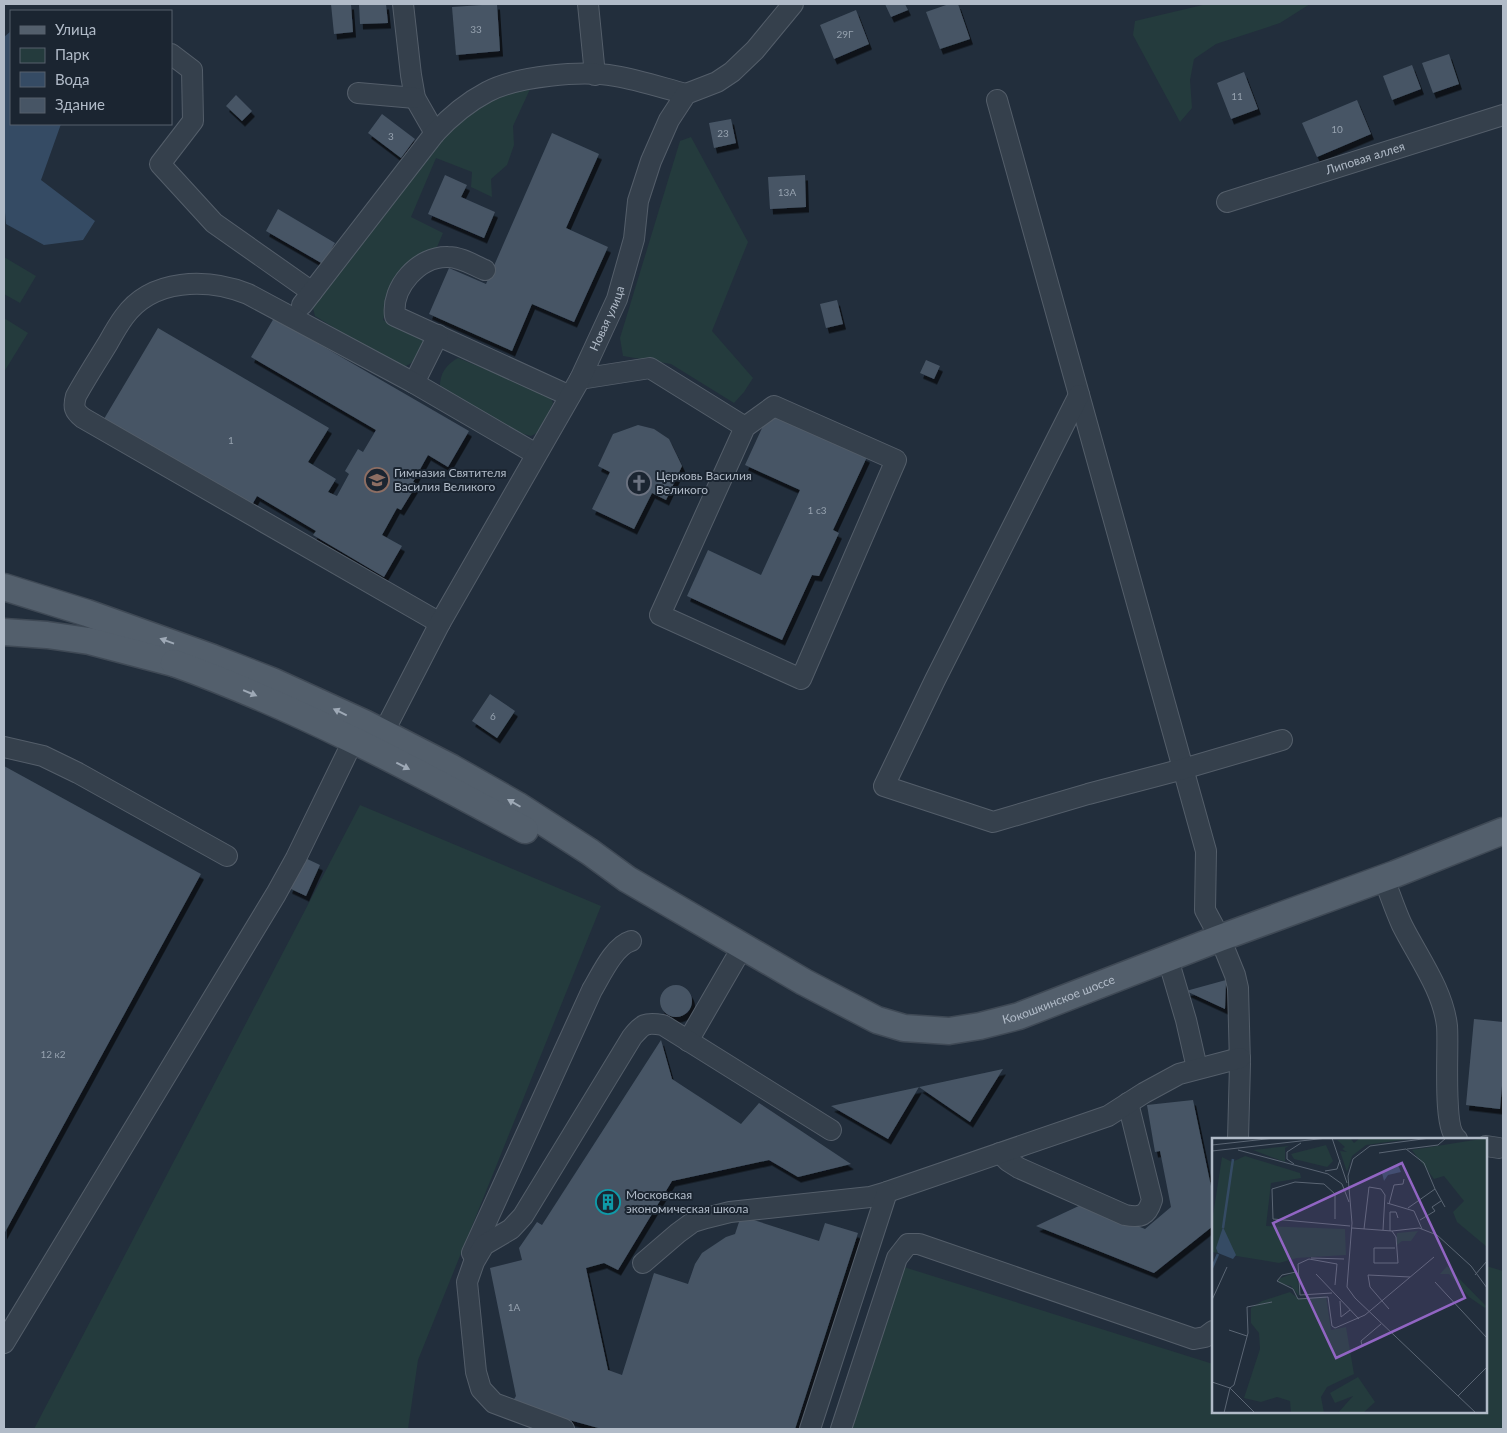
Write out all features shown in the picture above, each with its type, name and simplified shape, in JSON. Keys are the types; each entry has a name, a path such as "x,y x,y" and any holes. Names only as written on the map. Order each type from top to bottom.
{"main road":[{"path":"9,593 176,664 370,742"},
{"path":"9,593 87,613 231,664 323,704 370,742"},
{"path":"4,632 48,634 83,640 176,664"},
{"name":"Кокошкинское шоссе","path":"370,742 452,768 517,805 590,852 627,879 819,990 877,1020 904,1028 935,1031 949,1031 980,1026 1019,1016 1220,938 1384,879 1503,831"}],"street":[{"path":"403,4 410,75 415,98 435,133"},
{"path":"588,4 595,75"},
{"path":"172,55 192,70 193,121 160,164 214,223 307,298 435,133 487,92 534,78 595,75 614,76 686,94 717,82 732,72 755,50 793,4"},
{"path":"358,93 415,98"},
{"name":"Новая улица","path":"4,1343 296,858 370,742 422,655 575,387 617,299 634,239 638,201 651,161 669,120 686,94"},
{"path":"997,100 1206,851 1205,910 1220,938 1235,975 1238,988 1240,1058 1238,1138"},
{"name":"Липовая аллея","path":"1227,202 1503,115"},
{"path":"485,270 450,257 435,257 410,273 394,305 395,316 438,335 575,387 650,368 745,427"},
{"path":"440,623 83,418 75,412 76,396 124,317 146,296 170,286 194,284 222,286 248,294 414,383 536,454"},
{"path":"414,383 438,335"},
{"path":"1079,396 935,680 884,786 993,822 1282,740"},
{"path":"774,406 896,460 801,679 660,615 745,427 774,406"},
{"path":"4,746 43,756 78,773 227,856"},
{"path":"1384,879 1402,924 1442,1004 1447,1026 1450,1126 1456,1138"},
{"path":"464,1270 592,990 618,950 627,942 632,941"},
{"path":"688,1041 743,946"},
{"path":"1168,959 1186,1020 1197,1068"},
{"path":"564,1429 494,1403 481,1389 476,1372 467,1282 474,1262 484,1245 511,1229 523,1216 632,1037 641,1026 649,1023 663,1025 831,1130"},
{"path":"643,1263 693,1222 730,1212 870,1196 887,1192 1108,1116 1179,1074 1240,1058"},
{"path":"1000,1153 1019,1168 1126,1215 1136,1217 1145,1214 1152,1200 1128,1103"},
{"path":"810,1429 887,1192"},
{"path":"842,1429 897,1258 908,1244 919,1244 1194,1339 1205,1337 1212,1333"}],"green space":[{"path":"1207,4 1310,4 1280,23 1216,44 1194,59 1190,80 1192,108 1180,122 1133,35 1135,21"},
{"path":"531,87 513,126 514,145 507,165 491,179 492,197 471,187 472,172 436,158 411,217 443,233 437,247 403,267 391,293 383,320 418,334 426,345 418,357 412,363 399,368 315,316 312,304 421,160 455,127 491,99"},
{"path":"691,137 748,242 712,331 753,378 734,403 671,364 623,356 620,338 680,141"},
{"path":"4,257 36,276 20,303 4,294"},
{"path":"4,318 28,333 4,372"},
{"path":"458,358 550,395 553,403 539,432 531,436 520,433 440,390 444,371"},
{"path":"360,805 601,906 418,1360 408,1429 34,1429"},
{"path":"888,1262 1212,1364 1212,1413 1487,1413 1487,1266 1503,1271 1503,1429 836,1429"}],"water":[{"path":"10,32 10,125 61,125 41,180 95,221 83,240 44,245 6,224 4,201 4,37"}],"building":[{"path":"331,4 351,4 353,32 334,34"},
{"path":"359,4 386,4 388,23 360,24"},
{"path":"497,4 500,51 456,55 452,7"},
{"path":"885,4 905,4 908,10 891,17"},
{"path":"949,4 958,4 970,39 940,49 926,12"},
{"path":"856,10 869,44 834,59 820,25"},
{"path":"1449,54 1459,84 1433,93 1422,63"},
{"path":"1412,65 1421,89 1392,100 1383,76"},
{"path":"1244,72 1258,109 1231,119 1217,83"},
{"path":"236,95 252,111 242,121 226,106"},
{"path":"1357,100 1371,134 1317,157 1302,123"},
{"path":"382,114 415,139 401,158 368,133"},
{"path":"731,119 736,143 714,148 709,123"},
{"path":"552,133 599,154 566,228 608,247 574,322 532,304 512,351 429,314 449,268 486,284"},
{"path":"445,175 467,185 461,197 495,212 484,238 428,214"},
{"path":"805,175 806,207 770,209 768,177"},
{"path":"278,209 335,243 323,264 266,231"},
{"path":"837,300 843,324 826,328 820,304"},
{"path":"274,318 469,431 448,467 428,455 413,482 417,484 401,510 397,508 382,535 402,546 384,577 313,535 316,531 257,496 252,505 104,419 158,328 329,428 308,462 336,479 328,492 337,496 349,474 345,471 358,449 363,452 376,430 251,357"},
{"path":"926,360 940,366 934,379 920,373"},
{"path":"769,413 867,457 833,530 839,533 819,576 812,575 782,640 687,596 708,550 761,575 800,490 745,465"},
{"name":"Церковь Василия Великого","path":"638,425 654,429 669,439 682,466 666,500 652,493 634,529 592,509 610,472 598,466 613,434"},
{"path":"490,694 515,711 497,738 472,721"},
{"path":"4,766 201,874 4,1234"},
{"path":"303,857 320,865 306,896 289,888"},
{"path":"1226,980 1225,1009 1186,991"},
{"path":"676,985 682,986 687,990 691,995 691,1007 687,1012 682,1016 676,1017 670,1016 665,1012 661,1007 660,1001 661,995 665,990 670,986"},
{"path":"1474,1019 1503,1022 1503,1074 1500,1109 1466,1105"},
{"path":"661,1040 672,1079 741,1124 759,1103 851,1164 798,1177 769,1160 672,1181 618,1270 604,1263 586,1268 608,1370 622,1375 654,1273 688,1284 695,1264 702,1253 726,1237 735,1234 741,1216 819,1241 825,1223 858,1233 795,1429 602,1429 511,1404 516,1396 490,1268 522,1260 519,1248 537,1222 542,1225"},
{"path":"1003,1069 970,1122 919,1087"},
{"path":"919,1087 888,1139 831,1106"},
{"path":"1193,1100 1212,1191 1212,1227 1154,1273 1036,1226 1083,1204 1145,1229 1171,1207 1160,1151 1155,1152 1147,1105"}],"place":[{"name":"Гимназия Святителя Василия Великого","path":"377,480"},
{"name":"Церковь Василия Великого","path":"639,483"},
{"name":"Московская экономическая школа","path":"608,1202"}]}
